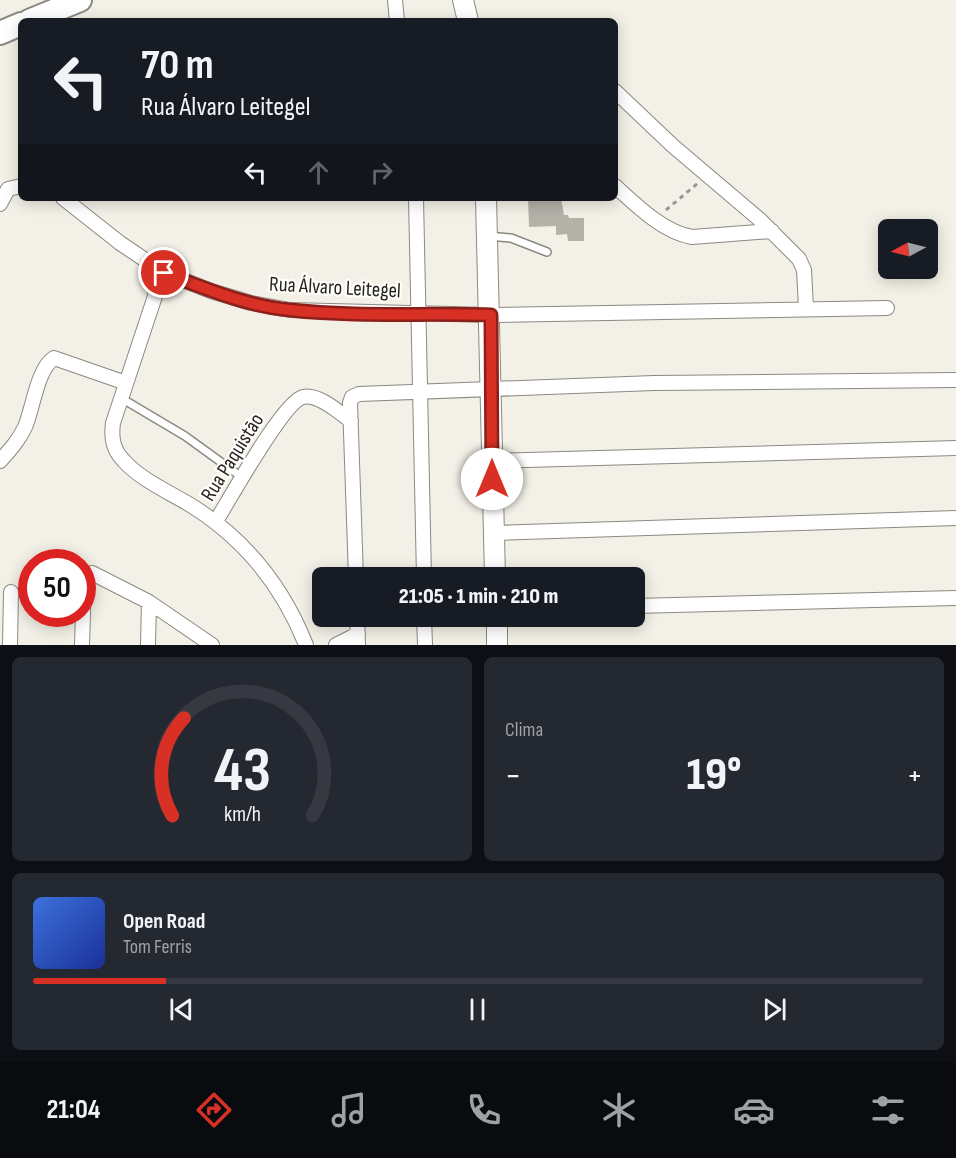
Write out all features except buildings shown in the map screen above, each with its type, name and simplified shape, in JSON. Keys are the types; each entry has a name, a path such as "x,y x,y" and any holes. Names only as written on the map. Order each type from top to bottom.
{"main road":[{"path":"43,18 80,0"},
{"path":"463,0 467,18"},
{"path":"0,33 18,25"},
{"path":"486,201 493,389 495,567"},
{"path":"497,627 497,645"}],"street":[{"path":"395,0 397,18"},
{"path":"618,94 772,231 802,264 806,308"},
{"path":"0,204 8,189 18,187"},
{"path":"618,188 656,219 680,234 692,237 772,231"},
{"name":"Rua Álvaro Leitegel","path":"67,201 120,243 164,273 251,303 290,310 491,315 887,308"},
{"path":"416,201 424,567"},
{"path":"164,273 113,423 112,440 122,460 130,468 216,521"},
{"path":"0,461 18,440 25,426 38,386 50,361 59,358 126,383"},
{"path":"356,567 350,400 355,395 654,383 956,380"},
{"name":"Rua Paquistão","path":"306,645 288,603 273,579 216,521 271,431 292,404 302,397 324,403 351,421"},
{"path":"492,461 956,448"},
{"path":"493,533 956,518"},
{"path":"82,645 84,582 89,573 149,602 212,645"},
{"path":"10,645 11,592"},
{"path":"645,606 956,598"},
{"path":"148,645 149,602"},
{"path":"424,627 425,645"},
{"path":"336,645 358,640"}],"lane":[{"path":"488,236 511,238 547,252"},
{"path":"121,398 185,436 243,478"}],"path":[{"path":"656,219 707,175"}],"route":[{"path":"164,273 251,303 290,310 491,315 492,479"}]}
